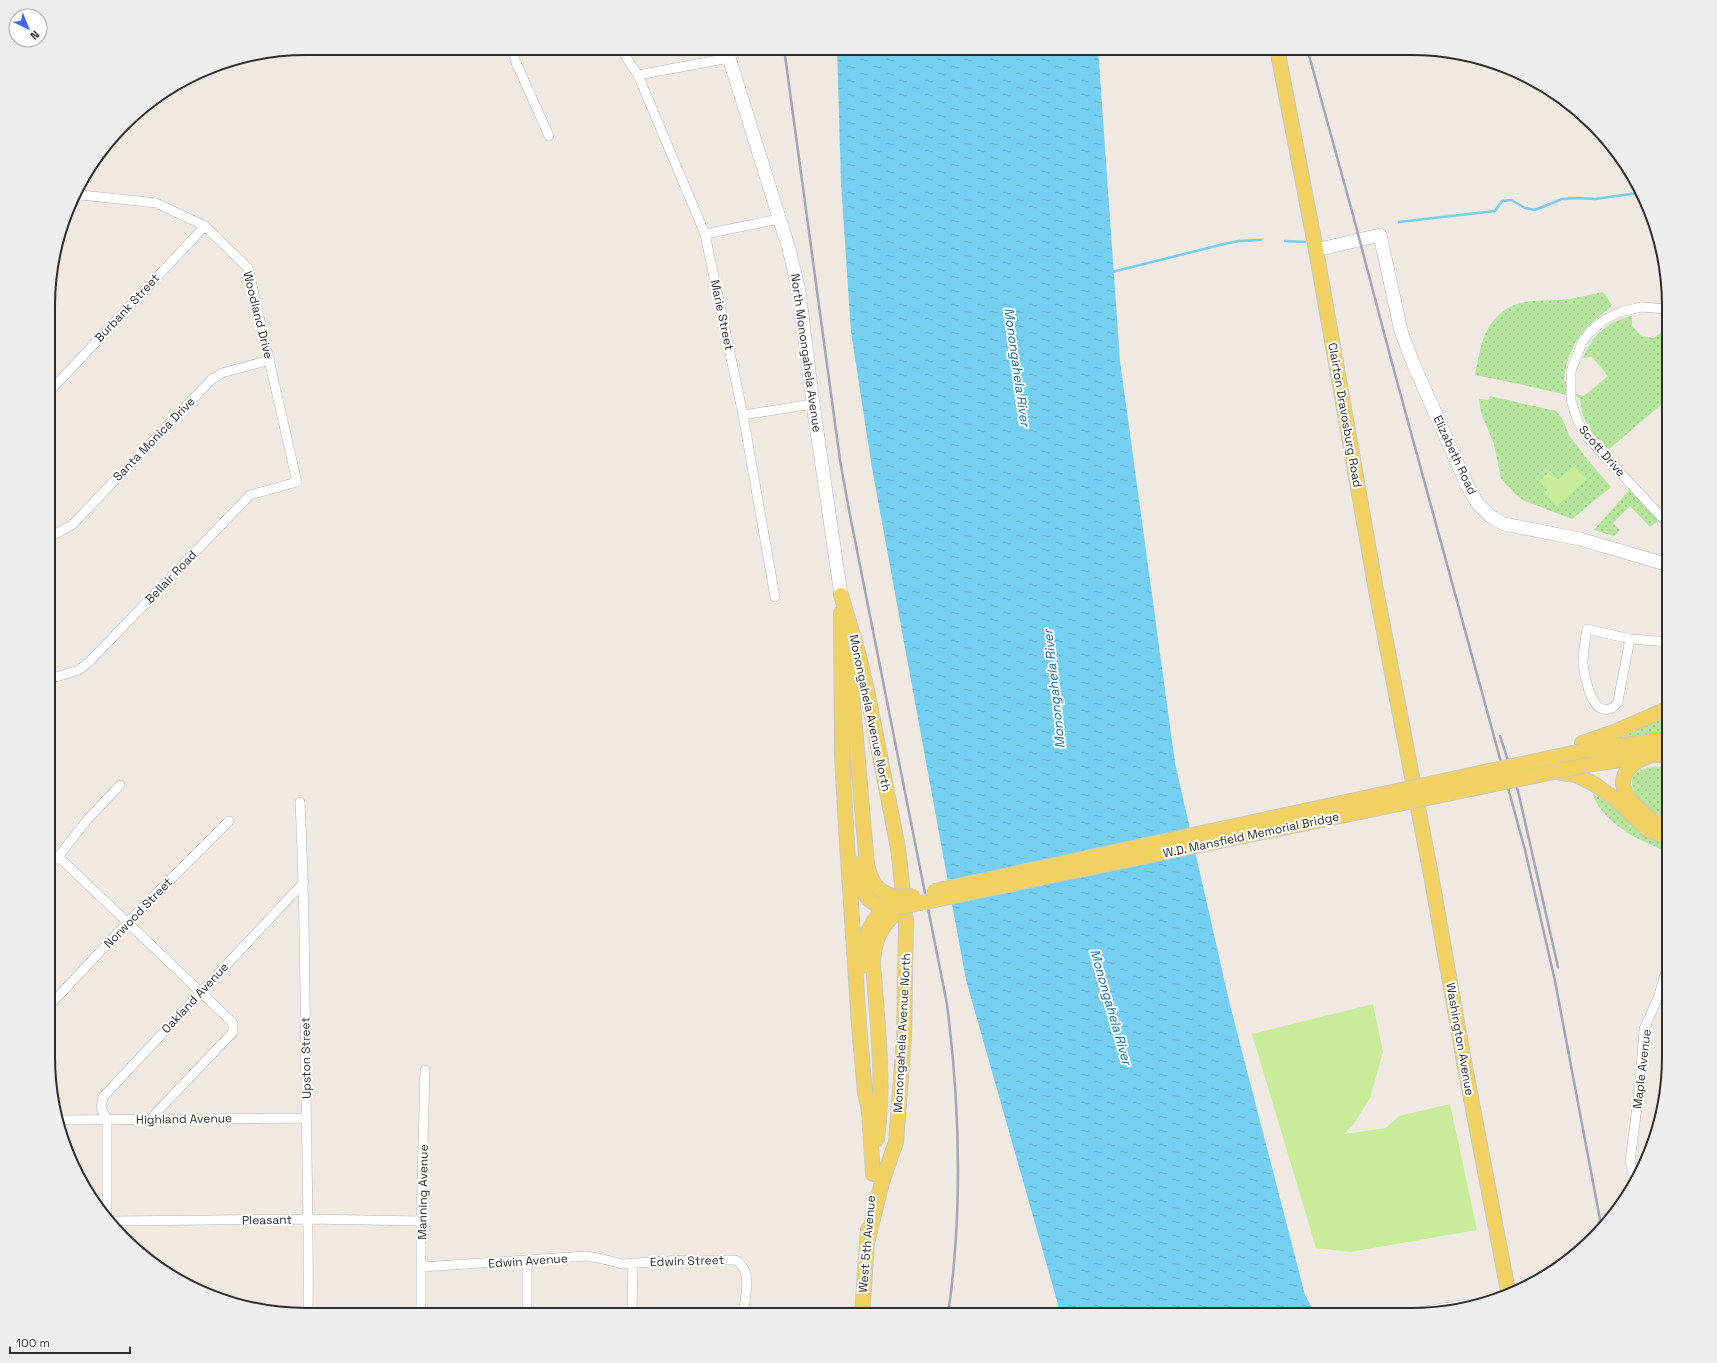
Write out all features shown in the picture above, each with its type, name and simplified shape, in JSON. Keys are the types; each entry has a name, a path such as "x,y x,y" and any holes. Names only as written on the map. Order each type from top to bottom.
{"main road":[{"name":"North Monongahela Avenue","path":"728,55 779,219 799,291 813,404 841,595"},
{"name":"Clairton Dravosburg Road","path":"1278,55 1316,250 1410,786"},
{"name":"Elizabeth Road","path":"1316,250 1380,235 1401,331 1413,363 1464,478 1478,504 1490,516 1504,524 1580,540 1662,562"},
{"name":"Monongahela Avenue North","path":"841,595 842,756 865,1093 869,1110 873,1174"},
{"name":"Monongahela Avenue North","path":"841,595 859,656 868,695 898,848 906,921 904,1039 896,1142 882,1182 868,1239"},
{"path":"841,595 851,667 867,865 870,878 876,888 885,894 894,906"},
{"path":"842,685 847,715 858,880 862,891 871,902 894,906"},
{"path":"1582,747 1662,711"},
{"path":"1582,747 1662,741"},
{"name":"W.D. Mansfield Memorial Bridge","path":"914,901 1410,786 1478,766 1582,747"},
{"name":"W.D. Mansfield Memorial Bridge","path":"914,901 1587,765 1652,755 1662,755"},
{"path":"1652,755 1636,762 1627,771 1624,778 1624,789 1628,799 1648,819 1662,824"},
{"path":"1553,772 1576,775 1594,784 1614,798 1648,830 1662,835"},
{"name":"Washington Avenue","path":"1410,786 1508,1289"},
{"path":"869,1110 869,1069 862,955 865,938 874,921 894,906 914,901"},
{"path":"873,1174 881,1110 873,963 874,947 878,936 887,922 894,906"},
{"name":"West 5th Avenue","path":"863,1308 873,1174"}],"street":[{"path":"514,55 548,136"},
{"name":"Marie Street","path":"625,55 638,75 705,234 743,415 775,597"},
{"path":"638,75 719,55"},
{"name":"Woodland Drive","path":"81,196 156,203 205,226 248,268 297,482"},
{"path":"705,234 779,219"},
{"name":"Burbank Street","path":"55,386 205,226"},
{"name":"Scott Drive","path":"1662,309 1641,308 1620,312 1604,320 1589,333 1582,344 1571,371 1571,400 1578,422 1588,438 1662,517"},
{"name":"Santa Monica Drive","path":"55,534 72,525 212,379 222,373 270,360"},
{"path":"743,415 813,404"},
{"name":"Bellair Road","path":"55,677 79,670 89,662 250,495 297,482"},
{"path":"1630,639 1618,701 1614,707 1607,710 1602,709 1594,703 1585,676 1583,663 1586,628 1630,639 1662,641"},
{"path":"55,855 120,784"},
{"name":"Upston Street","path":"300,802 304,882 306,1118 309,1219 308,1308"},
{"name":"Norwood Street","path":"55,1000 128,923 229,821"},
{"path":"55,858 63,861 233,1023 233,1032 155,1114 152,1119"},
{"name":"Oakland Avenue","path":"107,1210 107,1120 101,1108 103,1097 304,882"},
{"name":"Maple Avenue","path":"1633,1173 1630,1161 1640,1084 1644,1029 1658,998 1662,985"},
{"name":"Manning Avenue","path":"421,1308 421,1221 425,1070"},
{"name":"Highland Avenue","path":"64,1120 306,1118"},
{"name":"Pleasant","path":"115,1221 309,1219 421,1221"},
{"name":"Edwin Avenue","path":"422,1267 586,1256 622,1264 633,1263"},
{"name":"Edwin Street","path":"633,1263 726,1259 735,1260 745,1269 747,1287 744,1308"},
{"path":"527,1261 527,1308"},
{"path":"632,1308 633,1263"}],"green space":[{"path":"1602,292 1605,294 1612,306 1585,330 1573,347 1566,368 1564,381 1567,382 1567,395 1475,375 1481,347 1486,333 1493,321 1508,308 1524,302 1581,297"},
{"path":"1632,316 1632,325 1641,336 1653,338 1662,332 1662,404 1608,450 1588,427 1581,407 1580,398 1576,397 1576,394 1584,396 1608,376 1592,357 1583,358 1596,336 1608,326"},
{"path":"1490,396 1556,411 1563,420 1569,435 1611,487 1572,519 1518,497 1501,479 1494,444 1481,413 1479,399 1488,400"},
{"path":"1574,466 1586,480 1557,506 1544,492 1547,490 1539,481 1550,471 1558,480"},
{"path":"1630,489 1658,521 1650,527 1630,506 1613,523 1620,530 1614,536 1594,530"},
{"path":"1662,716 1662,735 1625,739 1624,736"},
{"path":"1662,766 1662,816 1651,811 1645,806 1635,794 1632,787 1632,780 1635,775 1641,770 1651,767"},
{"path":"1593,794 1607,802 1645,836 1662,842 1662,850 1634,837 1619,827 1605,815"},
{"path":"1373,1004 1383,1052 1370,1098 1353,1125 1344,1134 1386,1128 1399,1116 1450,1104 1477,1230 1350,1252 1316,1248 1252,1034"}],"water":[{"name":"Monongahela River","path":"837,55 1098,55 1120,361 1175,763 1230,1005 1305,1295 1312,1308 1059,1308 966,980 872,468 851,332 841,183"}],"waterway":[{"path":"1399,222 1495,211 1502,201 1511,200 1525,208 1535,210 1562,199 1595,199 1635,193"},
{"path":"1112,272 1224,244 1239,241 1261,240"},
{"path":"1285,241 1305,242"}],"railway":[{"path":"785,55 840,460 947,1004 955,1082 958,1160 956,1237 949,1308"},
{"path":"1309,55 1525,850 1555,981 1601,1222"},
{"path":"1500,736 1518,791 1558,967"}]}
